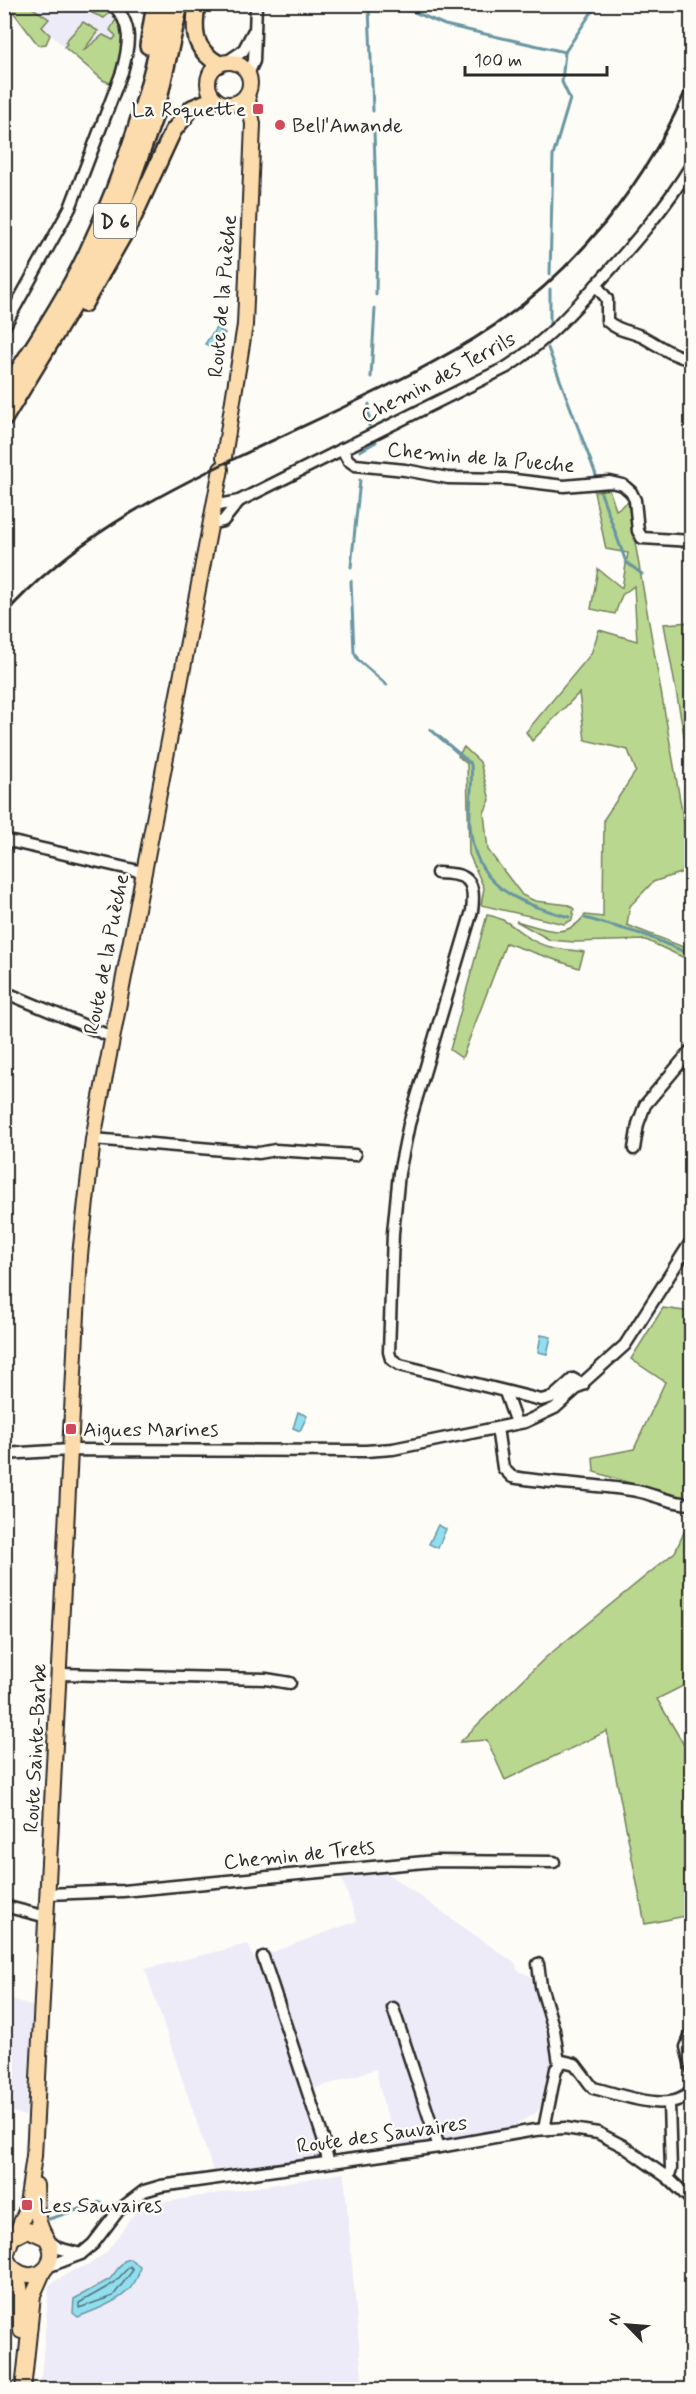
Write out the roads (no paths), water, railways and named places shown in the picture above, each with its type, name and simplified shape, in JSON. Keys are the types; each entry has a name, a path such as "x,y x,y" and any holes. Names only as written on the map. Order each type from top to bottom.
{"highway":[{"path":"85,256 129,126 145,64 154,4"},
{"name":"D 6","path":"4,419 10,396 85,256 133,135 150,82 166,4"},
{"name":"D 6","path":"10,396 75,302 120,212 156,112 180,4"},
{"path":"197,4 193,34 196,42 204,54 224,63"},
{"path":"10,396 70,326 107,266 177,125 192,108 214,99"}],"main road":[{"path":"224,63 238,63 248,74 250,81 247,94 242,100 229,105 214,99 208,89 208,77 224,63"},
{"name":"Route de la Puèche","path":"70,1450 80,1255 93,1139 222,463 245,325 252,138 247,94"},
{"name":"Route de la Puèche","path":"229,105 243,115 252,138"},
{"name":"Route Sainte-Barbe","path":"11,2237 26,2211 34,2156 70,1450"},
{"name":"Route Sainte-Barbe","path":"34,2156 38,2220 47,2240"},
{"path":"35,2231 47,2240 52,2251 33,2295 22,2390 21,2293 6,2250 11,2237 35,2231"},
{"path":"10,2265 31,2276 45,2269"}],"street":[{"path":"4,327 70,208 122,72 127,56 128,27 121,12 112,4"},
{"path":"248,74 254,61 256,4"},
{"path":"224,63 243,51 255,29"},
{"name":"Chemin des Terrils","path":"213,506 239,501 525,356 554,332 643,232 692,164"},
{"path":"596,285 607,299 607,321 614,327 639,336 672,354 692,360"},
{"name":"Chemin de la Pueche","path":"342,449 348,460 355,465 405,470 448,478 506,479 579,487 616,483 631,492 635,500 638,531 642,538 692,541"},
{"name":"Chemin des Terrils","path":"210,524 223,521 239,501"},
{"path":"4,840 143,872"},
{"path":"437,873 463,875 468,879 474,896 472,911 410,1124 399,1173 393,1233 388,1352 391,1359 400,1365 544,1400 553,1397 573,1379 583,1385"},
{"path":"4,992 112,1037"},
{"path":"634,1149 638,1124 645,1105 692,1049"},
{"path":"93,1139 259,1153 275,1150 355,1155"},
{"path":"4,1454 70,1450 366,1451 393,1449 516,1423 555,1408 625,1345 692,1240"},
{"path":"505,1392 516,1423"},
{"path":"497,1428 503,1468 513,1477 640,1492 679,1504 692,1504"},
{"path":"60,1674 266,1679 290,1683"},
{"name":"Chemin de Trets","path":"48,1894 123,1891 435,1861 554,1862"},
{"path":"4,1906 47,1917"},
{"path":"263,1957 323,2138 328,2161"},
{"path":"538,1964 541,1986 554,2030 559,2064 544,2129"},
{"path":"393,2008 439,2147"},
{"path":"692,2032 686,2047 692,2070"},
{"path":"559,2064 563,2061 575,2064 593,2088 669,2104 685,2098 692,2090"},
{"path":"668,2178 671,2169 669,2104"},
{"name":"Route des Sauvaires","path":"45,2269 81,2254 93,2244 119,2210 144,2191 161,2186 439,2147 544,2129 566,2128 598,2133 623,2146 668,2178 692,2201"},
{"path":"47,2240 58,2248 81,2254"}],"water":[{"path":"216,328 225,333 216,349 205,344"},
{"path":"541,1335 551,1337 547,1354 538,1352"},
{"path":"298,1412 307,1416 300,1431 293,1428"},
{"path":"438,1525 446,1529 438,1548 429,1544"},
{"path":"130,2259 140,2266 132,2286 125,2293 107,2305 78,2317 73,2313 74,2299 110,2279 124,2261"}],"waterway":[{"path":"313,4 369,7 373,111"},
{"path":"565,52 597,4"},
{"path":"369,7 412,11 445,25 565,52 562,82 570,99 553,156 550,274"},
{"path":"4,51 10,27"},
{"path":"374,130 376,295"},
{"path":"550,289 550,324"},
{"path":"371,377 375,308"},
{"path":"548,348 596,475"},
{"path":"369,404 369,426"},
{"path":"360,451 376,442"},
{"path":"351,567 360,480"},
{"path":"601,493 626,562 642,574"},
{"path":"351,581 354,652 358,660 387,685"},
{"path":"430,729 471,764 470,824 473,845 479,862 489,877 515,898 569,917"},
{"path":"585,918 645,935 692,955"},
{"path":"49,2219 101,2202"}],"railway":[{"path":"4,615 56,565 84,543 144,505 418,370 475,338 510,314 544,286 604,224 654,152 675,114 692,75"}],"place":[{"name":"La Roquette","path":"258,109"},
{"name":"Bell'Amande","path":"280,125"},
{"name":"Aigues Marines","path":"71,1429"},
{"name":"Les Sauvaires","path":"27,2205"}]}
